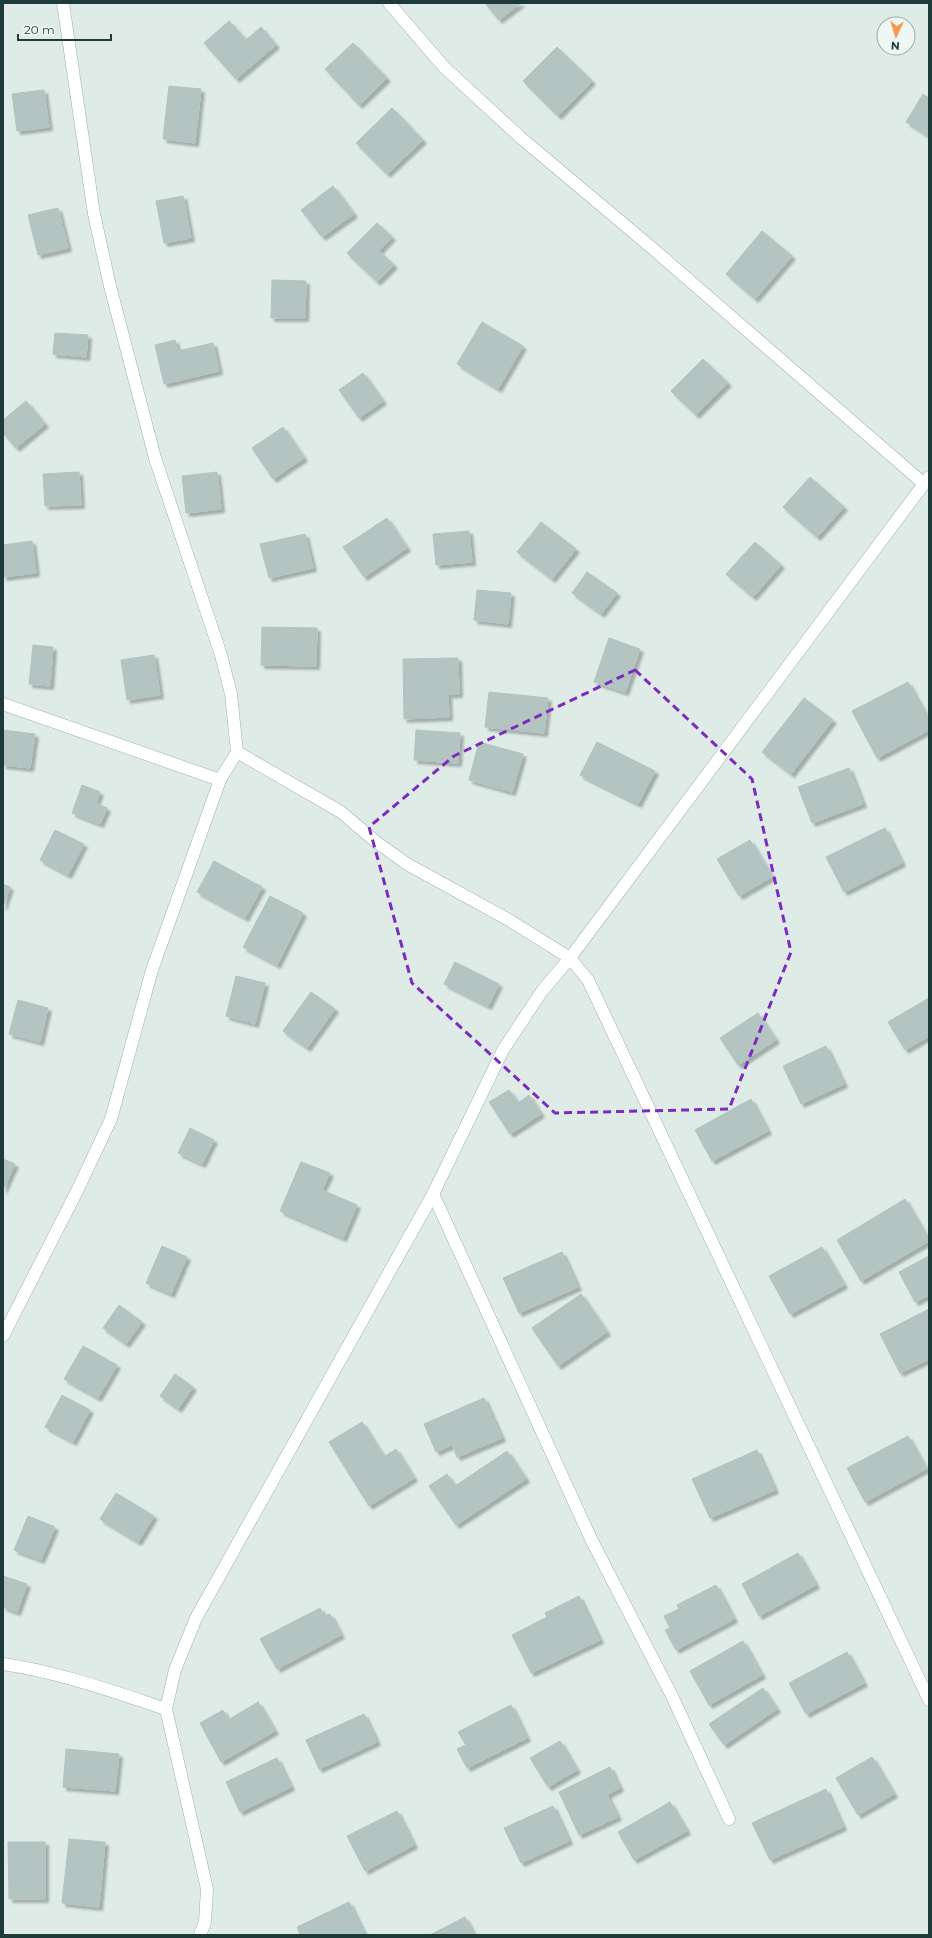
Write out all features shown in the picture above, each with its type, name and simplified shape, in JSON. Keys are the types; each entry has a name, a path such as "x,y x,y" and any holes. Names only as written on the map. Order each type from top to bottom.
{"street":[{"path":"3,1336 77,1191 111,1119 152,970 220,780 237,752 231,694 221,655 155,458 110,286 94,214 63,3"},
{"path":"200,1935 205,1922 207,1889 166,1709 175,1670 196,1618 433,1194 503,1050 542,991 570,958 926,480 520,137 444,67 389,3"},
{"path":"3,704 220,780"},
{"path":"237,752 341,812 375,841 407,864 509,920 570,958 588,980 929,1700"},
{"path":"433,1194 591,1539 672,1696 729,1819"},
{"path":"3,1664 30,1668 94,1685 166,1709"}],"highlighted area":[{"path":"635,670 752,779 791,952 729,1109 555,1113 412,983 369,827 454,756"}],"building":[{"path":"485,3 521,3 499,20"},
{"path":"229,21 246,40 261,27 276,45 236,79 204,43"},
{"path":"353,43 387,78 359,105 325,69"},
{"path":"557,47 592,81 558,116 523,81"},
{"path":"169,86 201,89 195,143 163,139"},
{"path":"44,90 49,127 17,131 12,94"},
{"path":"923,94 929,98 929,136 906,122"},
{"path":"392,108 423,140 387,174 356,143"},
{"path":"333,186 354,214 322,237 301,210"},
{"path":"183,196 191,238 164,243 156,201"},
{"path":"58,208 68,248 38,255 28,215"},
{"path":"377,223 392,237 379,251 394,265 377,282 347,253"},
{"path":"762,231 792,256 755,299 726,274"},
{"path":"272,280 306,281 305,318 271,318"},
{"path":"482,322 523,346 498,389 457,364"},
{"path":"55,333 88,335 86,357 53,354"},
{"path":"175,340 178,351 213,343 219,371 164,384 155,345"},
{"path":"703,359 728,383 696,415 671,391"},
{"path":"363,373 383,401 359,418 339,390"},
{"path":"26,401 45,424 16,448 3,433 3,420"},
{"path":"283,427 304,458 273,479 252,448"},
{"path":"79,472 81,505 45,506 43,474"},
{"path":"217,472 221,509 186,513 182,476"},
{"path":"810,477 844,507 817,537 783,507"},
{"path":"387,518 407,548 364,577 343,547"},
{"path":"541,522 576,549 552,579 517,552"},
{"path":"469,531 472,562 436,565 433,534"},
{"path":"305,534 313,568 269,578 260,544"},
{"path":"32,541 36,573 3,577 3,545"},
{"path":"755,542 781,565 753,597 726,574"},
{"path":"587,572 617,593 601,614 572,593"},
{"path":"477,590 511,593 508,624 474,620"},
{"path":"262,627 317,628 316,666 261,665"},
{"path":"609,638 640,649 625,692 594,682"},
{"path":"33,645 53,647 50,686 29,684"},
{"path":"154,655 160,695 127,700 121,660"},
{"path":"458,658 459,694 448,694 449,717 404,719 403,659"},
{"path":"908,682 929,721 929,730 877,758 852,711"},
{"path":"489,692 548,698 544,733 485,727"},
{"path":"804,698 833,720 791,774 762,752"},
{"path":"3,730 35,734 30,768 3,765"},
{"path":"416,730 460,733 458,763 414,760"},
{"path":"479,742 523,754 512,792 469,780"},
{"path":"597,742 655,771 638,804 580,775"},
{"path":"849,768 863,804 812,823 798,787"},
{"path":"82,785 100,792 96,803 107,808 100,824 72,813"},
{"path":"885,828 902,863 844,892 826,857"},
{"path":"55,830 84,844 68,875 40,860"},
{"path":"750,840 772,877 739,896 717,859"},
{"path":"214,861 262,887 245,918 197,892"},
{"path":"3,884 10,887 3,907"},
{"path":"270,896 303,913 277,965 243,947"},
{"path":"455,962 499,984 488,1006 444,984"},
{"path":"236,976 265,983 255,1024 226,1016"},
{"path":"311,992 335,1009 307,1048 283,1031"},
{"path":"929,998 929,1036 905,1050 888,1022"},
{"path":"18,1000 48,1008 40,1042 9,1034"},
{"path":"758,1013 776,1040 738,1065 720,1038"},
{"path":"826,1046 844,1084 801,1104 783,1066"},
{"path":"509,1090 518,1103 529,1095 541,1114 510,1134 489,1102"},
{"path":"751,1099 768,1131 712,1161 695,1130"},
{"path":"190,1128 214,1140 202,1164 178,1153"},
{"path":"3,1159 15,1164 3,1190"},
{"path":"301,1162 330,1173 322,1190 357,1205 343,1238 280,1211"},
{"path":"905,1199 929,1241 861,1281 837,1240"},
{"path":"162,1246 187,1257 171,1294 146,1283"},
{"path":"822,1247 844,1285 790,1314 769,1276"},
{"path":"562,1252 578,1287 519,1313 503,1278"},
{"path":"929,1256 929,1295 915,1302 899,1272"},
{"path":"581,1294 607,1332 558,1366 532,1328"},
{"path":"119,1305 142,1322 126,1344 103,1328"},
{"path":"929,1309 929,1359 900,1373 880,1334"},
{"path":"83,1346 117,1365 98,1398 64,1379"},
{"path":"175,1374 193,1387 178,1409 160,1396"},
{"path":"62,1395 90,1410 73,1442 45,1427"},
{"path":"484,1398 502,1438 457,1457 452,1445 436,1452 424,1424"},
{"path":"362,1422 384,1457 396,1449 414,1478 369,1506 329,1442"},
{"path":"908,1436 926,1469 865,1502 847,1468"},
{"path":"757,1450 775,1490 710,1518 692,1479"},
{"path":"507,1451 526,1479 456,1525 429,1486 447,1474 455,1486"},
{"path":"116,1493 154,1516 138,1542 100,1519"},
{"path":"28,1516 55,1527 41,1560 14,1550"},
{"path":"798,1553 816,1585 759,1616 742,1584"},
{"path":"3,1576 27,1584 17,1612 3,1607"},
{"path":"716,1585 734,1619 676,1650 665,1630 670,1628 664,1616 679,1609 677,1605"},
{"path":"579,1596 600,1640 531,1673 512,1635 547,1617 545,1613"},
{"path":"320,1608 324,1616 330,1614 341,1635 277,1669 260,1639"},
{"path":"743,1641 762,1675 709,1705 690,1671"},
{"path":"847,1652 864,1683 806,1714 789,1683"},
{"path":"763,1688 777,1709 724,1745 709,1724"},
{"path":"258,1702 275,1731 221,1762 200,1723 223,1710 228,1720"},
{"path":"511,1705 527,1738 467,1768 457,1749 466,1745 458,1732"},
{"path":"364,1714 377,1742 319,1769 306,1740"},
{"path":"560,1741 577,1770 548,1787 530,1758"},
{"path":"66,1749 119,1754 115,1791 63,1787"},
{"path":"872,1757 894,1794 858,1815 836,1778"},
{"path":"277,1758 291,1787 240,1812 226,1782"},
{"path":"610,1767 620,1788 607,1795 618,1817 579,1835 559,1792"},
{"path":"826,1789 843,1827 770,1860 752,1823"},
{"path":"670,1802 687,1831 634,1860 618,1832"},
{"path":"553,1806 569,1841 521,1863 504,1828"},
{"path":"397,1811 414,1845 365,1871 347,1836"},
{"path":"69,1839 105,1842 99,1907 62,1903"},
{"path":"8,1842 45,1842 45,1899 9,1899"},
{"path":"349,1902 364,1933 360,1935 300,1935 297,1927"},
{"path":"465,1917 474,1935 430,1935"}]}
